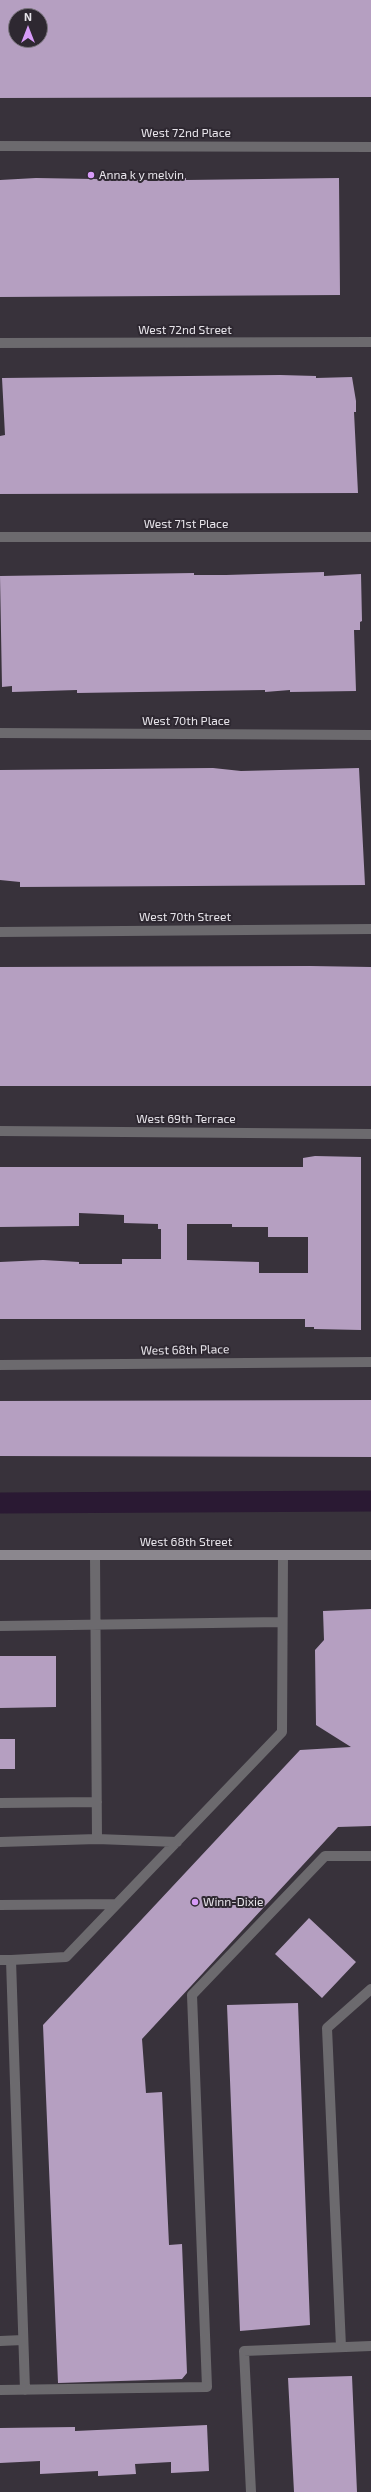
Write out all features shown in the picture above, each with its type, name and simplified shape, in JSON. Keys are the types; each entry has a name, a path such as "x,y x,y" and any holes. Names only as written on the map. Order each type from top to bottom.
{"main road":[{"name":"West 68th Street","path":"0,1556 371,1555"}],"street":[{"name":"West 72nd Place","path":"0,146 371,147"},
{"name":"West 72nd Street","path":"0,343 371,342"},
{"name":"West 71st Place","path":"0,537 371,537"},
{"name":"West 70th Place","path":"0,733 371,735"},
{"name":"West 70th Street","path":"0,932 371,929"},
{"name":"West 69th Terrace","path":"0,1131 371,1134"},
{"name":"West 68th Place","path":"0,1365 371,1362"},
{"path":"95,1556 97,1839"},
{"path":"0,1960 66,1957 282,1732 283,1556"},
{"path":"0,1626 282,1622"},
{"path":"0,1803 97,1802"},
{"path":"0,1842 97,1839 177,1842"},
{"path":"0,2390 207,2387 192,1995 325,1856 371,1856"},
{"path":"0,1905 117,1904"},
{"path":"11,1960 25,2390"},
{"path":"341,2347 327,2028 371,1989"},
{"path":"0,2340 23,2340"},
{"path":"251,2492 244,2351 371,2346"}],"building":[{"path":"0,0 371,0 371,97 0,98"},
{"path":"36,178 150,180 186,178 186,180 339,178 340,295 0,297 0,180"},
{"path":"280,375 316,376 316,378 352,377 356,401 356,412 354,412 358,493 0,494 0,436 5,435 2,378"},
{"path":"324,572 324,576 361,574 362,621 360,622 360,630 354,630 356,691 290,692 290,690 265,692 265,690 77,693 77,690 12,692 12,686 2,687 0,576 194,573 194,575 226,575"},
{"path":"213,768 241,771 359,768 365,885 20,887 20,882 0,880 0,770"},
{"path":"0,967 371,967 371,1086 0,1086"},
{"path":"315,1156 361,1157 361,1330 314,1329 314,1327 305,1327 305,1319 0,1319 0,1262 43,1260 79,1262 79,1264 122,1264 122,1259 161,1259 161,1229 158,1229 158,1224 124,1223 124,1215 79,1213 79,1226 0,1227 0,1167 303,1167 303,1158","holes":["187,1224 232,1224 232,1227 268,1227 268,1237 308,1237 308,1273 259,1273 259,1262 187,1260"]},
{"path":"371,1400 371,1457 0,1456 0,1401"},
{"path":"371,1609 371,1826 338,1827 142,2039 146,2093 162,2092 169,2245 182,2244 187,2373 182,2379 58,2383 43,2025 300,1750 351,1747 316,1725 315,1650 324,1640 323,1611"},
{"path":"0,1656 56,1656 56,1707 0,1708"},
{"path":"0,1739 15,1739 15,1769 0,1769"},
{"path":"309,1918 356,1962 322,1998 275,1954"},
{"path":"298,2003 310,2325 240,2331 227,2005"},
{"path":"352,2376 357,2492 294,2492 288,2378"},
{"path":"207,2425 209,2471 171,2473 171,2462 135,2464 136,2474 98,2476 98,2471 40,2474 40,2461 0,2463 0,2428 75,2427 75,2431"}],"waterway":[{"path":"0,1503 371,1501"}],"place":[{"name":"Anna k y melvin","path":"91,175"},
{"name":"Winn-Dixie","path":"195,1902"}]}
